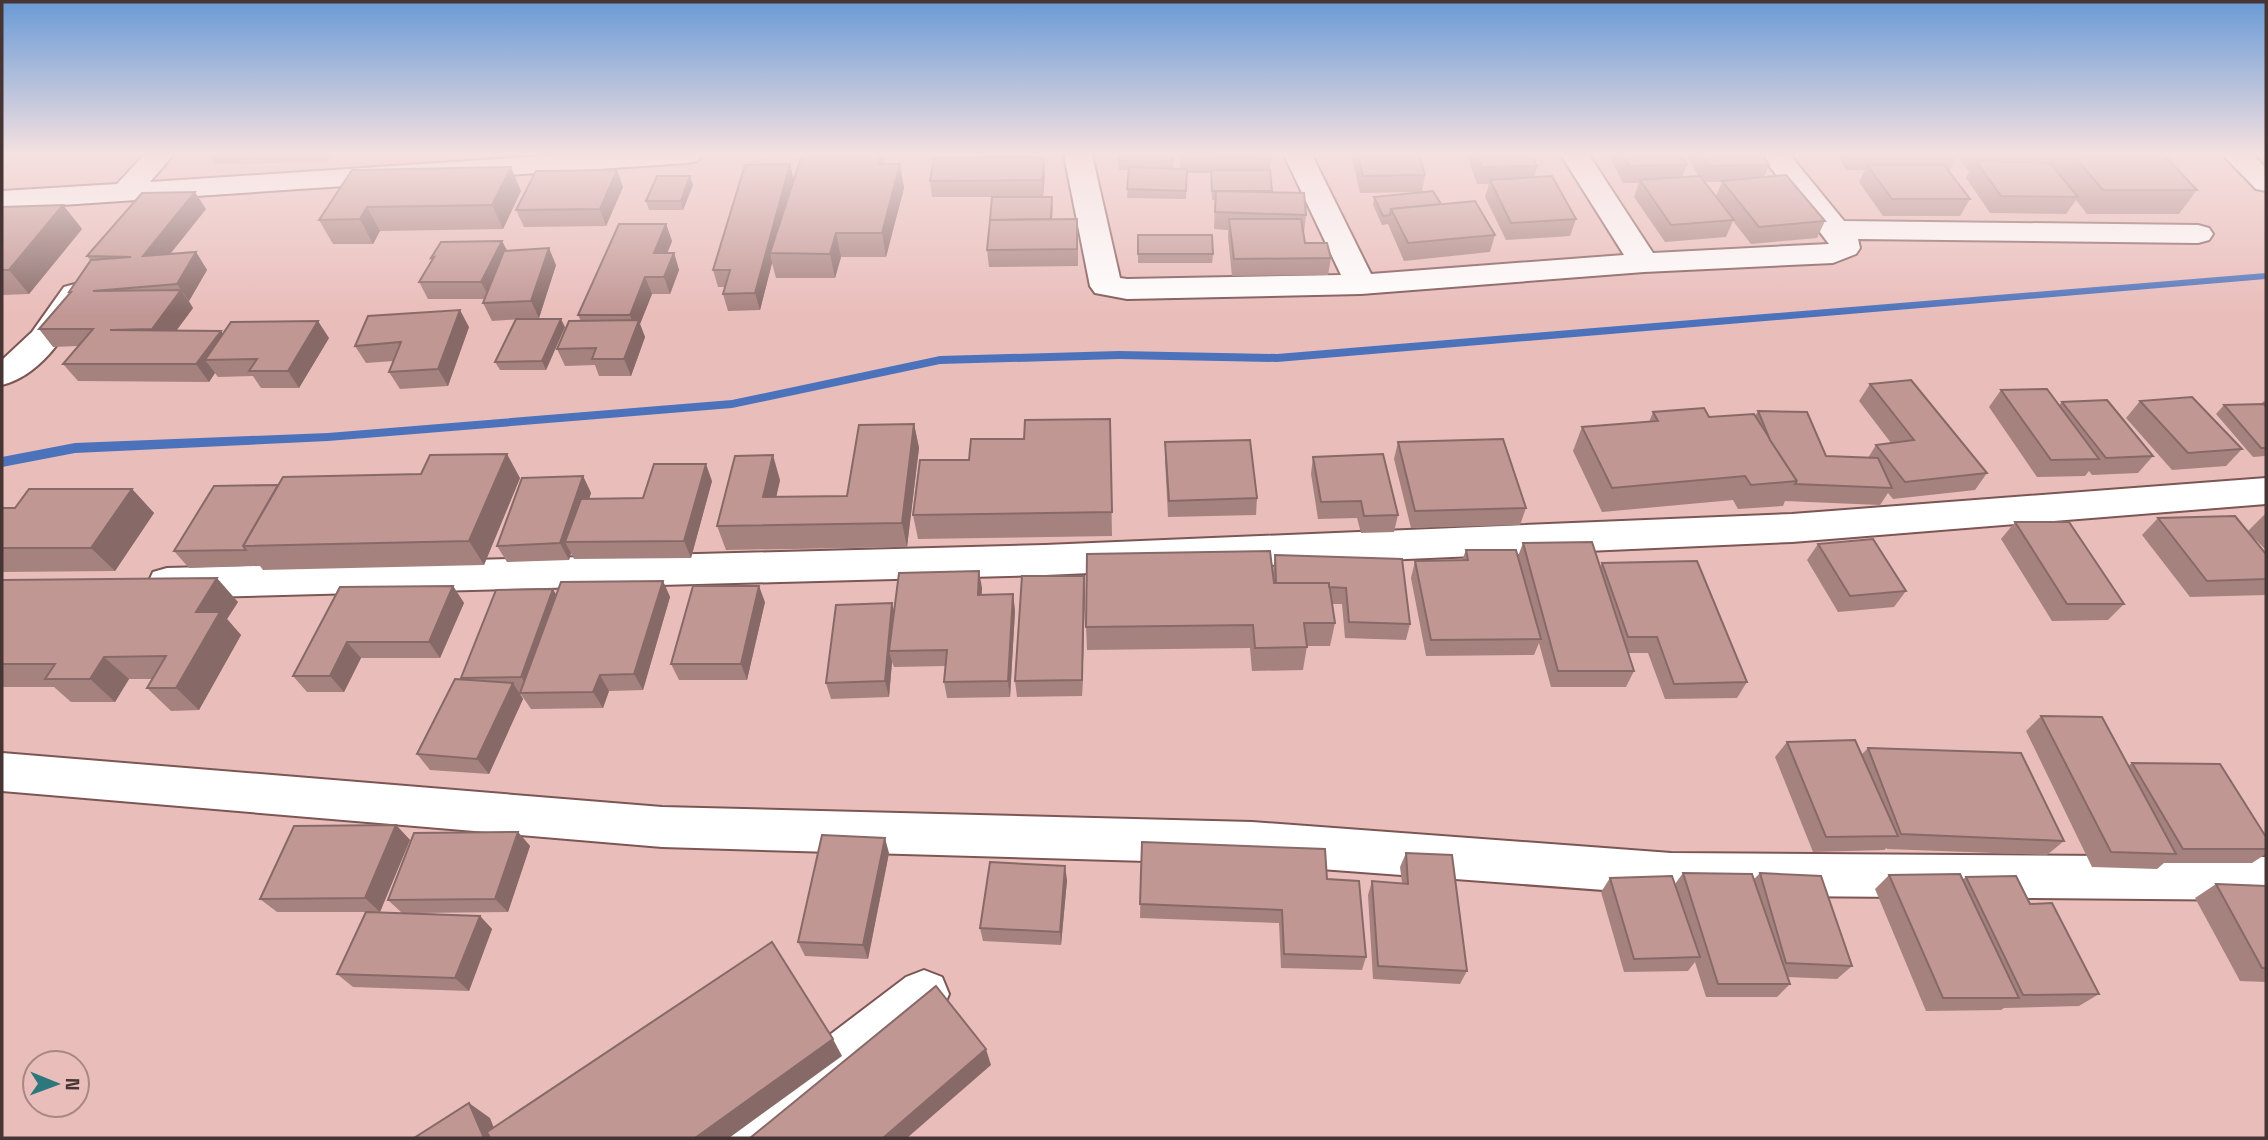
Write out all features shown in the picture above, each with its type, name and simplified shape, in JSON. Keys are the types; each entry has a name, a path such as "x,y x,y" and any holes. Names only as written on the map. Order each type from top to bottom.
{"street":[{"path":"123,225 129,208"},
{"path":"1089,208 1105,286 1127,289 1361,284 1644,263 1833,254 1845,248 1844,241 1818,208"},
{"path":"1324,208 1361,284"},
{"path":"1609,208 1644,263"},
{"path":"1835,230 2198,234"},
{"path":"2,374 38,346 92,269"},
{"path":"127,584 1032,560 1765,529 2266,491"},
{"path":"2,772 662,827 1252,843 1671,874 2266,879"},
{"path":"738,1138 924,994"}],"building":[{"path":"2,208 60,208 9,270 2,270"},
{"path":"129,208 182,208 143,256 196,252 177,284 93,291 181,290 152,329 110,330 221,331 196,364 63,364 93,329 39,329 71,292 91,260 131,257 87,256"},
{"path":"327,208 366,208 360,219 319,220"},
{"path":"517,208 600,208 600,209"},
{"path":"732,208 778,208 755,293 723,294 730,270 713,270"},
{"path":"785,208 888,208 882,233 836,233 830,254 770,253"},
{"path":"991,208 1051,208 1051,219 990,220"},
{"path":"1215,208 1305,208 1306,215 1215,212"},
{"path":"1379,208 1399,208 1391,209 1390,215 1383,216"},
{"path":"1479,208 1495,235 1408,243 1391,209"},
{"path":"1504,208 1570,208 1576,219 1511,223"},
{"path":"1659,208 1725,208 1734,220 1671,225"},
{"path":"1744,208 1814,208 1825,221 1759,227"},
{"path":"1077,219 1077,249 987,250 990,220"},
{"path":"1229,219 1301,219 1305,243 1327,243 1331,258 1234,259"},
{"path":"619,224 666,224 654,253 674,253 664,277 645,277 630,315 578,315"},
{"path":"1138,235 1212,235 1213,254 1138,254"},
{"path":"502,241 481,282 419,282 441,242"},
{"path":"549,248 531,301 483,303 504,251"},
{"path":"460,310 438,369 389,372 401,342 355,346 368,316"},
{"path":"516,319 561,319 542,361 495,362"},
{"path":"639,320 624,359 592,359 596,348 557,349 569,321"},
{"path":"318,321 288,371 249,371 257,359 205,360 231,322"},
{"path":"1911,380 1987,473 1905,482 1876,445 1914,440 1870,384"},
{"path":"2047,389 2099,459 2051,460 2001,390"},
{"path":"2192,397 2242,449 2188,453 2140,401"},
{"path":"2107,400 2153,456 2106,458 2062,402"},
{"path":"2264,404 2266,448 2261,448 2224,405"},
{"path":"1704,408 1709,417 1754,414 1797,481 1751,485 1745,476 1612,488 1582,427 1658,421 1653,412"},
{"path":"1758,411 1807,412 1826,456 1878,458 1892,488 1795,484 1797,481 1770,440"},
{"path":"1110,419 1112,512 913,515 920,460 969,460 971,439 1024,439 1025,420"},
{"path":"914,424 902,523 717,526 735,456 773,455 763,497 847,496 859,425"},
{"path":"1503,439 1526,508 1415,511 1398,442"},
{"path":"1250,440 1257,498 1169,501 1165,442"},
{"path":"507,454 469,541 243,546 283,477 421,474 430,455"},
{"path":"1383,454 1398,515 1364,516 1361,501 1321,502 1313,457"},
{"path":"654,464 706,464 684,541 565,542 581,499 643,498"},
{"path":"583,476 560,543 497,546 522,478"},
{"path":"278,485 243,546 246,550 174,551 214,486"},
{"path":"29,489 132,489 91,548 2,548 2,508 15,508"},
{"path":"2235,516 2266,554 2266,579 2207,581 2158,518"},
{"path":"2015,522 2069,522 2124,604 2067,604"},
{"path":"1873,539 1906,591 1850,596 1818,544"},
{"path":"1592,542 1634,671 1558,671 1523,543"},
{"path":"1466,550 1516,550 1541,639 1431,640 1415,561 1468,560"},
{"path":"1270,551 1274,583 1329,583 1335,623 1304,623 1307,647 1255,648 1253,625 1086,627 1087,554"},
{"path":"1275,555 1402,559 1410,624 1349,622 1346,588 1329,587 1329,583 1276,583"},
{"path":"1697,561 1747,682 1674,684 1657,637 1628,637 1602,563"},
{"path":"979,571 978,595 1013,594 1008,681 944,682 947,650 889,651 899,573"},
{"path":"1022,576 1084,576 1082,680 1015,681"},
{"path":"217,578 196,612 220,612 176,688 147,688 166,656 104,657 90,679 45,679 55,664 2,664 2,580"},
{"path":"663,581 634,674 600,675 593,692 520,693 561,582"},
{"path":"453,586 429,642 347,642 330,676 293,676 340,587"},
{"path":"693,586 759,586 741,664 671,664"},
{"path":"553,589 521,677 461,678 496,590"},
{"path":"892,603 885,681 826,683 836,605"},
{"path":"455,679 513,683 477,759 417,754"},
{"path":"2041,716 2102,717 2176,854 2111,852"},
{"path":"1855,740 1898,836 1826,837 1787,742"},
{"path":"1868,748 2021,753 2064,841 1901,834"},
{"path":"2132,763 2220,764 2266,837 2266,849 2183,849"},
{"path":"396,825 365,898 260,899 294,826"},
{"path":"518,832 495,899 388,900 414,833"},
{"path":"822,835 885,838 863,945 798,942"},
{"path":"1142,842 1325,849 1327,879 1359,881 1366,957 1284,954 1282,910 1140,904"},
{"path":"1406,853 1452,855 1467,971 1378,966 1372,881 1408,884"},
{"path":"990,862 1065,866 1060,932 980,928"},
{"path":"1683,873 1752,874 1790,984 1718,984"},
{"path":"1760,873 1821,876 1852,966 1786,963"},
{"path":"1960,874 2019,998 1943,998 1889,875"},
{"path":"1672,876 1700,957 1634,959 1610,878"},
{"path":"2016,876 2030,904 2052,903 2099,994 2023,995 1966,877"},
{"path":"2216,884 2266,886 2266,968 2262,968"},
{"path":"366,912 480,916 455,978 337,974"},
{"path":"772,942 833,1039 695,1138 490,1138 487,1132"},
{"path":"936,986 986,1049 883,1138 750,1138"},
{"path":"469,1103 484,1138 414,1138"}],"waterway":[{"path":"2,462 75,448 328,437 732,404 940,360 1119,355 1277,358 2266,276"}]}
